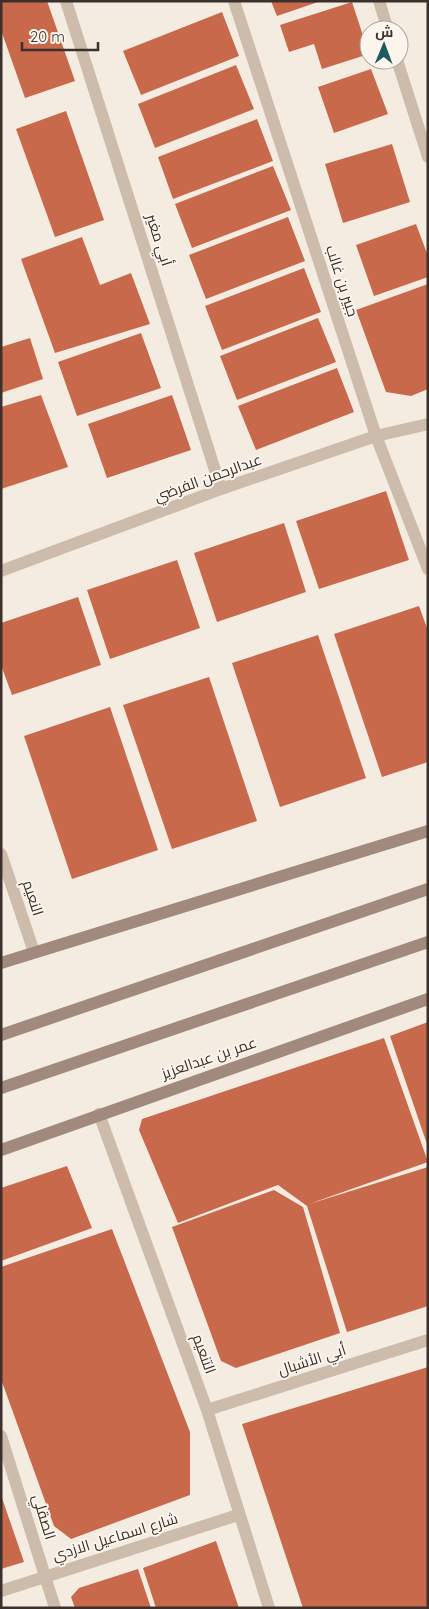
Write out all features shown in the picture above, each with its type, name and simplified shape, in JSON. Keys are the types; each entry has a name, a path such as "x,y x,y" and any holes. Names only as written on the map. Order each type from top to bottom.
{"street":[{"name":"أبي مغير","path":"66,1 221,489"},
{"name":"جبير بن غالب","path":"234,1 376,436 428,569"},
{"path":"379,1 385,20"},
{"path":"400,70 428,157"},
{"name":"عبدالرحمن الفرضي","path":"1,571 221,489 376,436 428,424"},
{"path":"1,963 428,830"},
{"name":"النعيم","path":"1,854 34,952"},
{"path":"1,1035 428,889"},
{"path":"1,1088 428,942"},
{"name":"عمر بن عبدالعزيز","path":"1,1150 428,999"},
{"name":"التنعيم","path":"99,1114 207,1410 238,1515 269,1608"},
{"name":"أبي الأشبال","path":"207,1410 428,1340"},
{"name":"الصقلي","path":"1,1436 56,1608"},
{"name":"شارع اسماعيل الازدي","path":"1,1591 238,1515"}],"building":[{"path":"1,1 47,1 75,81 25,98 1,30"},
{"path":"271,1 317,1 318,2 277,16"},
{"path":"352,2 359,23 359,57 322,69 314,44 289,52 280,25"},
{"path":"222,12 239,56 141,95 123,51"},
{"path":"236,65 254,109 155,148 138,104"},
{"path":"371,70 388,114 334,133 318,87"},
{"path":"66,111 104,220 55,237 16,129"},
{"path":"257,119 273,161 173,199 158,157"},
{"path":"392,144 410,202 343,223 325,164"},
{"path":"273,166 291,210 192,248 175,204"},
{"path":"288,217 305,261 206,299 189,255"},
{"path":"416,224 428,256 428,277 374,296 356,245"},
{"path":"82,237 100,285 131,273 150,324 55,353 21,259"},
{"path":"304,268 321,312 222,350 205,306"},
{"path":"428,284 428,389 411,396 386,392 356,310"},
{"path":"318,318 336,362 237,400 220,356"},
{"path":"141,333 161,388 77,416 58,362"},
{"path":"30,338 43,379 1,393 1,347"},
{"path":"337,368 354,412 256,450 238,406"},
{"path":"41,395 68,467 1,489 1,407"},
{"path":"172,395 191,450 107,478 88,424"},
{"path":"386,491 409,560 319,589 296,521"},
{"path":"284,523 306,592 217,622 194,553"},
{"path":"177,560 200,628 110,659 87,590"},
{"path":"78,597 101,665 12,695 1,665 1,623"},
{"path":"419,606 428,631 428,762 382,777 334,634"},
{"path":"318,635 366,778 280,807 232,663"},
{"path":"209,677 257,821 172,849 123,705"},
{"path":"110,707 158,850 72,879 24,736"},
{"path":"428,1022 428,1144 427,1144 390,1036"},
{"path":"384,1038 428,1162 309,1204 428,1167 428,1306 347,1332 307,1206 278,1185 178,1223 139,1130 142,1119"},
{"path":"67,1166 92,1228 1,1261 1,1188"},
{"path":"274,1190 303,1207 340,1333 236,1368 221,1361 172,1227"},
{"path":"112,1229 190,1432 190,1495 71,1539 54,1526 1,1379 1,1267"},
{"path":"428,1367 428,1608 303,1608 242,1424"},
{"path":"1,1495 24,1562 1,1569"},
{"path":"216,1541 239,1608 156,1608 143,1568"},
{"path":"138,1569 151,1608 75,1608 71,1597 79,1588"}]}
